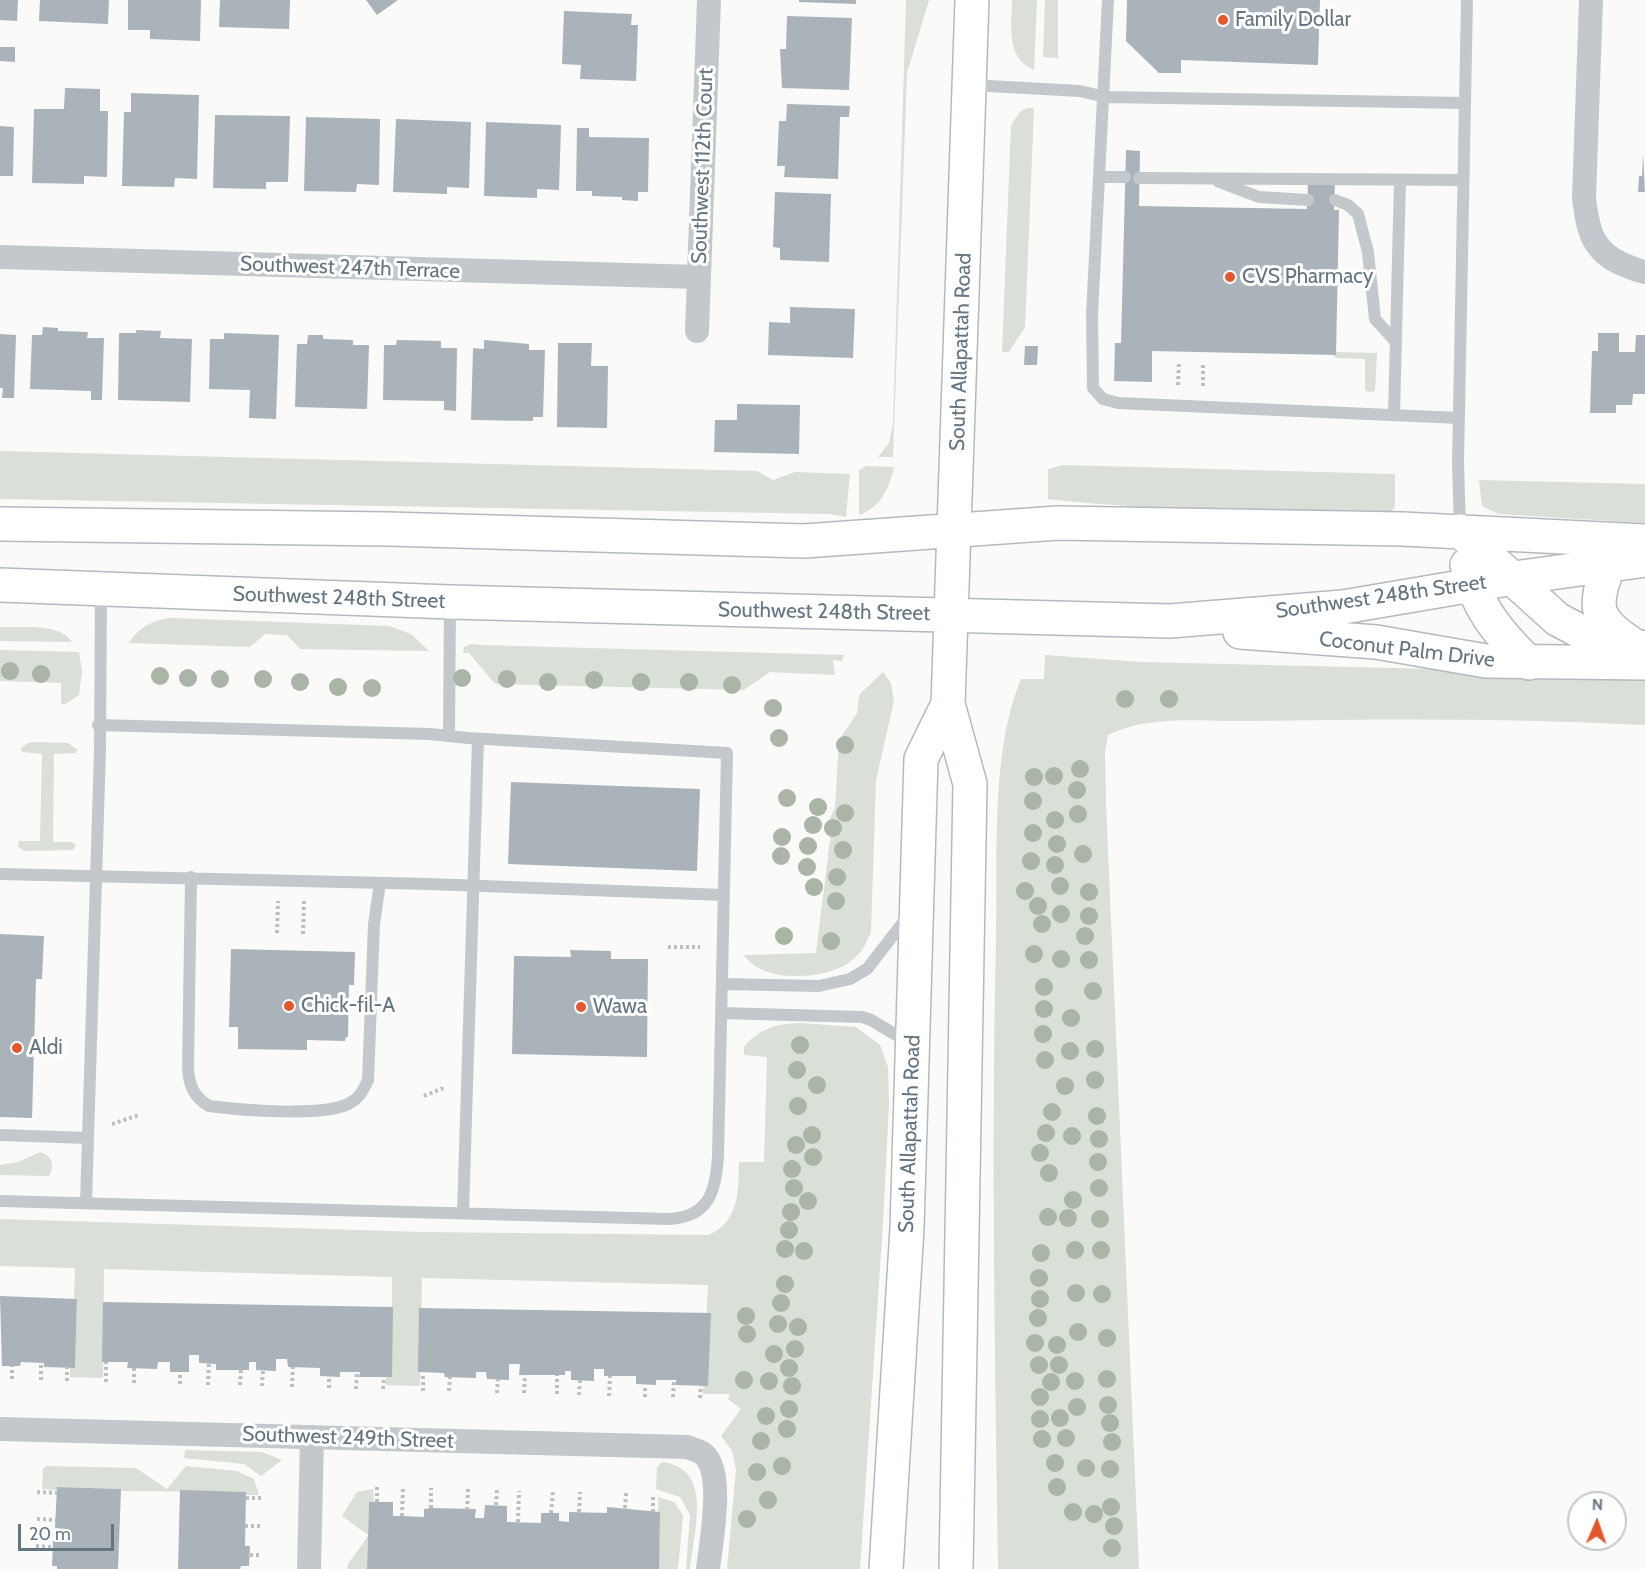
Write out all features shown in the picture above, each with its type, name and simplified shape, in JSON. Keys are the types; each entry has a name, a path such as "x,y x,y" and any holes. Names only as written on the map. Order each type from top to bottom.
{"street":[{"name":"Southwest 112th Court","path":"698,331 709,0"},
{"name":"South Allapattah Road","path":"956,1569 970,784 948,704 972,0"},
{"path":"1591,0 1584,198 1587,224 1602,253 1620,263 1645,272"},
{"name":"Southwest 247th Terrace","path":"0,257 699,277"},
{"path":"0,524 376,529 804,541 1058,523 1460,531 1645,542"},
{"path":"1460,531 1514,578 1545,610 1569,626 1589,636 1642,652"},
{"path":"1460,531 1471,584 1486,616 1502,638 1529,663"},
{"name":"Southwest 248th Street","path":"0,585 450,602 1170,621 1334,608 1471,584 1645,560"},
{"path":"1610,564 1600,597 1601,617 1612,631 1642,652"},
{"name":"Coconut Palm Drive","path":"1170,621 1248,633 1376,642 1486,661 1529,663 1642,652"},
{"name":"South Allapattah Road","path":"886,1569 907,1228 921,759 948,704"},
{"name":"Southwest 249th Street","path":"0,1429 675,1446 695,1450 708,1458 714,1479 708,1569"},
{"path":"309,1569 312,1437"}],"lane":[{"path":"1108,0 1101,177 1092,315 1093,388 1097,394 1118,403 1459,418"},
{"path":"1460,531 1459,418 1467,0"},
{"path":"970,85 1080,91 1105,97 1465,103"},
{"path":"1101,177 1125,177"},
{"path":"1139,178 1463,180"},
{"path":"1212,179 1259,197 1308,200"},
{"path":"1394,415 1400,180"},
{"path":"1335,200 1347,205 1358,214 1368,252 1376,318 1396,342"},
{"path":"86,1203 101,589"},
{"path":"448,736 450,602"},
{"path":"0,1201 669,1219 691,1215 702,1208 709,1199 717,1170 727,753 430,734 98,725"},
{"path":"463,1213 478,738"},
{"path":"0,874 191,877 724,895"},
{"path":"191,877 188,1068 192,1091 199,1100 209,1106 310,1110 335,1109 349,1104 360,1096 368,1080 374,924 380,883"},
{"path":"723,984 819,986 850,979 867,969 917,905"},
{"path":"721,1013 862,1017 913,1044"},
{"path":"0,1135 87,1138"}],"path":[{"path":"1178,388 1179,362"},
{"path":"1203,363 1203,389"},
{"path":"277,933 278,904"},
{"path":"303,933 304,904"},
{"path":"668,947 701,947"},
{"path":"112,1124 139,1115"},
{"path":"106,1362 106,1382"},
{"path":"41,1363 41,1380"},
{"path":"208,1385 209,1363"},
{"path":"12,1366 12,1379"},
{"path":"292,1387 293,1367"},
{"path":"67,1368 67,1381"},
{"path":"134,1368 134,1383"},
{"path":"240,1385 241,1370"},
{"path":"262,1386 263,1370"},
{"path":"180,1372 180,1384"},
{"path":"356,1389 357,1372"},
{"path":"423,1372 423,1391"},
{"path":"524,1393 525,1375"},
{"path":"557,1375 557,1394"},
{"path":"609,1396 610,1376"},
{"path":"329,1377 329,1388"},
{"path":"383,1389 384,1377"},
{"path":"449,1391 450,1377"},
{"path":"497,1393 498,1379"},
{"path":"579,1395 580,1380"},
{"path":"673,1397 674,1380"},
{"path":"645,1384 645,1397"},
{"path":"700,1398 701,1385"},
{"path":"377,1487 377,1502"},
{"path":"402,1516 403,1487"},
{"path":"431,1508 432,1488"},
{"path":"467,1510 468,1489"},
{"path":"496,1505 497,1490"},
{"path":"518,1522 519,1491"},
{"path":"551,1513 553,1491"},
{"path":"37,1492 57,1493"},
{"path":"579,1512 580,1492"},
{"path":"625,1508 626,1493"},
{"path":"653,1494 653,1512"},
{"path":"246,1498 263,1498"},
{"path":"37,1519 56,1520"},
{"path":"245,1526 262,1526"},
{"path":"36,1546 52,1547"},
{"path":"250,1555 261,1555"}],"shaded area":[{"path":"906,0 929,0 907,73 893,457 878,457 889,443 893,424"},
{"path":"1012,0 1037,0 1034,70 1018,58 1014,49 1011,30"},
{"path":"1045,0 1058,0 1058,58 1043,57"},
{"path":"1027,108 1034,108 1025,327 1009,352 1002,352 1011,125 1020,112"},
{"path":"1336,352 1377,353 1375,391 1365,390 1365,359 1335,358 1333,355"},
{"path":"0,451 757,471 773,480 795,472 850,474 846,517 829,514 0,499"},
{"path":"1063,465 1395,474 1395,507 1391,512 1219,510 1048,499 1048,469"},
{"path":"866,466 894,467 890,483 883,496 867,512 859,515 859,470"},
{"path":"1479,480 1645,484 1645,523 1498,514 1482,506"},
{"path":"171,618 389,626 411,634 429,651 300,649 287,635 265,634 250,647 129,643 147,625"},
{"path":"0,627 39,627 59,631 72,642 0,641"},
{"path":"471,644 844,655 842,661 833,660 835,675 770,672 744,690 495,684 469,653 463,653 464,647"},
{"path":"0,650 79,652 82,671 79,695 64,705 61,703 61,683 0,681"},
{"path":"1045,655 1142,662 1645,674 1645,725 1547,721 1178,720 1142,724 1108,735 1105,752 1106,804 1139,1569 998,1569 994,1175 998,806 1004,739 1011,708 1021,679 1044,679"},
{"path":"883,672 891,683 894,701 876,780 871,931 856,957 836,969 808,976 792,976 764,970 744,955 816,953 830,840 829,821 835,807 839,740 857,713 859,695"},
{"path":"28,743 68,743 78,750 75,753 54,754 53,842 72,842 76,845 73,850 25,851 18,847 19,841 40,841 42,754 23,752 20,749"},
{"path":"800,1023 856,1027 880,1045 888,1067 889,1104 883,1223 860,1569 727,1569 736,1469 732,1451 721,1436 741,1409 728,1399 730,1394 703,1394 708,1285 422,1278 420,1386 386,1385 386,1377 392,1377 392,1277 104,1269 103,1378 70,1377 70,1368 75,1367 77,1299 74,1298 75,1268 0,1266 0,1219 422,1232 709,1235 719,1229 732,1213 737,1194 739,1162 764,1162 767,1057 744,1055 744,1047 756,1035 769,1028"},
{"path":"40,1152 50,1158 52,1168 49,1176 0,1175 0,1165 18,1162"},
{"path":"185,1450 262,1452 282,1460 261,1476 244,1464 184,1458"},
{"path":"662,1462 679,1467 689,1476 695,1489 696,1521 690,1569 686,1569 690,1515 680,1497 656,1489 657,1467"},
{"path":"46,1466 136,1468 167,1489 186,1466 237,1471 254,1479 259,1495 246,1495 246,1492 121,1491 120,1489 57,1487 57,1490 42,1489 43,1469"},
{"path":"373,1489 374,1502 369,1502 368,1535 342,1516 357,1492"},
{"path":"658,1497 674,1502 683,1515 678,1569 659,1569"},
{"path":"368,1536 367,1569 347,1569 348,1564"}],"building":[{"path":"0,0 18,0 17,21 0,20"},
{"path":"40,0 109,0 108,24 39,21"},
{"path":"128,0 201,0 200,41 150,39 150,30 128,30"},
{"path":"220,0 290,0 289,29 219,27"},
{"path":"366,0 398,0 377,15"},
{"path":"799,0 856,0 856,4 799,2"},
{"name":"Family Dollar","path":"1127,0 1320,0 1318,65 1181,60 1181,73 1159,73 1126,41"},
{"path":"564,11 632,14 631,25 638,25 636,81 580,79 581,65 562,64"},
{"path":"787,16 852,18 849,90 782,88 780,49 786,49"},
{"path":"0,47 15,47 15,62 0,61"},
{"path":"65,88 100,89 100,111 108,111 107,177 84,176 84,184 32,183 34,109 64,109"},
{"path":"131,93 199,95 197,179 175,178 174,187 122,186 124,112 131,112"},
{"path":"787,104 850,106 849,117 840,117 838,179 784,177 785,166 777,166 779,121 786,121"},
{"path":"215,115 290,116 288,182 266,182 266,189 213,188"},
{"path":"306,117 380,119 379,185 357,184 356,192 304,191"},
{"path":"396,119 471,122 469,188 447,187 447,194 393,192"},
{"path":"486,122 561,125 559,190 537,189 537,198 484,196"},
{"path":"0,126 14,127 13,176 0,176"},
{"path":"577,128 589,128 589,137 649,138 648,192 638,192 638,201 622,200 622,197 592,196 592,191 576,191"},
{"name":"CVS Pharmacy","path":"1126,150 1140,151 1139,206 1307,209 1308,181 1335,181 1334,210 1339,210 1336,355 1152,351 1152,382 1114,381 1115,343 1121,343"},
{"path":"1643,154 1645,192 1638,192 1639,176 1642,176"},
{"path":"775,192 831,194 829,262 780,260 780,248 773,247"},
{"path":"790,307 855,309 853,358 768,355 769,322 790,323"},
{"path":"43,327 58,328 58,331 88,332 87,338 104,338 102,400 91,400 91,391 30,389 32,335 42,335"},
{"path":"136,330 161,331 160,338 192,339 190,402 118,400 119,333 136,333"},
{"path":"224,333 279,335 276,419 249,418 250,390 209,389 210,339 224,339"},
{"path":"1598,333 1619,333 1619,352 1635,352 1636,335 1645,335 1645,394 1633,394 1632,405 1616,405 1616,413 1590,413 1592,351 1598,351"},
{"path":"0,334 16,335 14,398 2,398"},
{"path":"308,335 323,335 323,339 353,340 353,345 369,345 367,409 295,407 297,344 307,344"},
{"path":"397,340 441,341 441,348 457,348 456,411 444,410 444,401 383,400 384,345 396,345"},
{"path":"484,340 529,344 529,350 545,350 543,417 533,417 533,421 471,420 473,348 484,349"},
{"path":"558,343 592,343 591,366 608,366 607,428 557,427"},
{"path":"1025,346 1038,346 1037,365 1024,365"},
{"path":"737,404 800,405 799,454 714,452 715,420 737,420"},
{"path":"511,782 700,789 697,871 508,864"},
{"name":"Aldi","path":"0,934 44,936 42,979 36,979 32,1118 0,1117"},
{"name":"Chick-fil-A","path":"231,949 355,952 354,985 349,985 348,1037 345,1041 307,1040 307,1050 238,1049 238,1027 229,1027"},
{"name":"Wawa","path":"570,950 611,951 611,959 648,959 647,1057 512,1054 514,956 571,957"},
{"path":"0,1296 77,1299 75,1368 44,1367 44,1363 21,1362 20,1366 2,1366"},
{"path":"103,1302 393,1307 392,1377 359,1377 360,1372 340,1372 340,1377 320,1376 320,1368 288,1367 287,1359 276,1359 276,1371 256,1370 256,1362 249,1362 249,1370 216,1370 216,1364 199,1363 199,1355 189,1355 189,1372 170,1372 170,1362 158,1362 157,1369 127,1368 128,1362 102,1362"},
{"path":"419,1308 711,1313 708,1386 676,1385 676,1380 656,1380 656,1385 636,1384 636,1376 604,1376 604,1369 594,1369 594,1381 571,1380 571,1371 565,1371 565,1375 519,1375 520,1364 509,1364 509,1380 487,1379 486,1372 476,1372 476,1378 445,1377 444,1373 418,1372"},
{"path":"57,1487 121,1489 118,1569 57,1569 57,1566 52,1566 53,1541 65,1541 66,1529 55,1528"},
{"path":"180,1490 246,1492 245,1546 250,1546 249,1566 241,1566 240,1569 178,1569"},
{"path":"369,1502 393,1502 393,1516 424,1517 424,1509 431,1508 476,1509 475,1518 484,1518 485,1505 507,1506 507,1522 541,1523 541,1513 559,1513 559,1521 569,1522 569,1512 607,1513 607,1507 660,1512 659,1569 367,1569"}],"place":[{"name":"Family Dollar","path":"1223,20"},
{"name":"CVS Pharmacy","path":"1230,277"},
{"name":"Chick-fil-A","path":"289,1006"},
{"name":"Wawa","path":"581,1007"},
{"name":"Aldi","path":"17,1048"}]}
